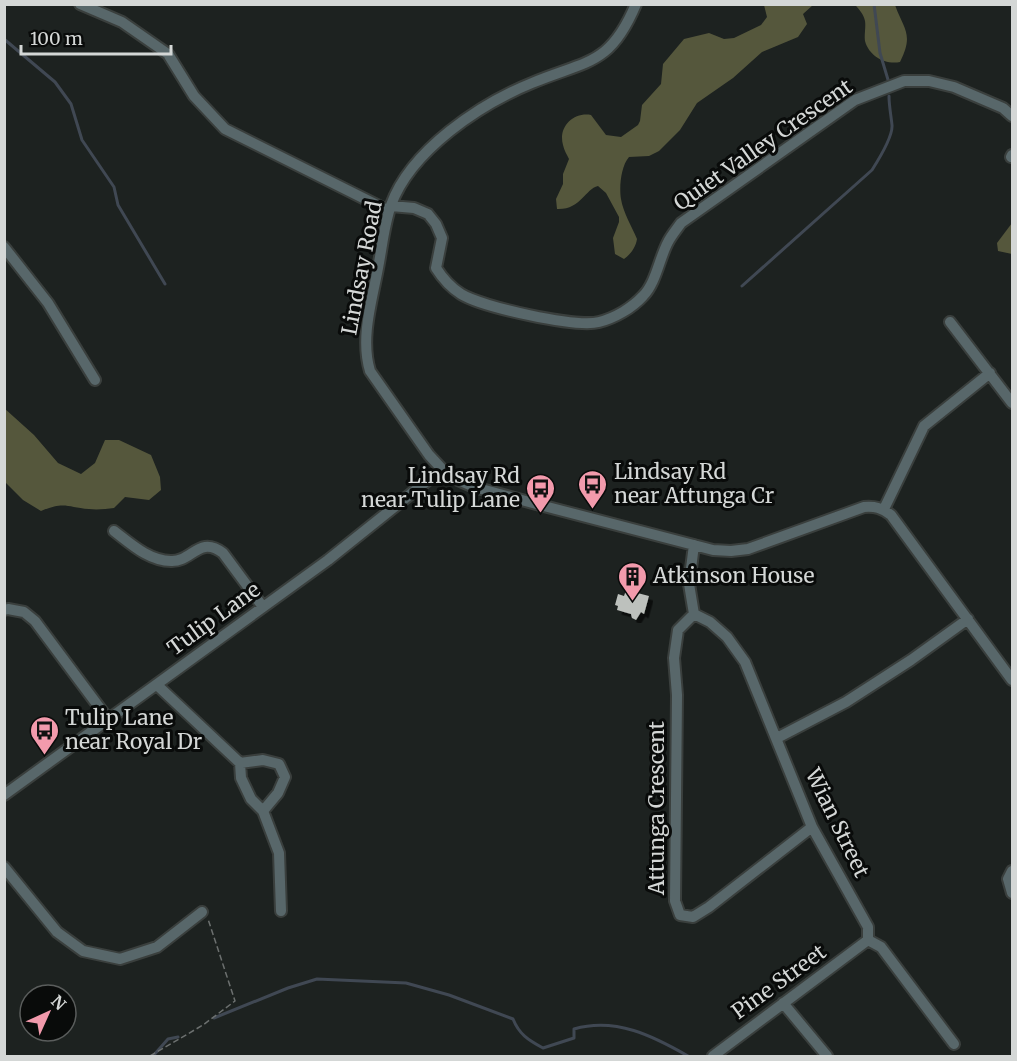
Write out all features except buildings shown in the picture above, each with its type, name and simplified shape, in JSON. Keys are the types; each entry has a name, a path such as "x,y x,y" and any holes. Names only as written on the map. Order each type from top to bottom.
{"street":[{"path":"80,4 122,22 168,54 194,96 225,129 390,209"},
{"name":"Lindsay Road","path":"636,4 627,26 607,52 589,62 519,88 486,106 415,164 402,182 390,209 367,332 367,359 370,371 429,455 442,469 456,479 474,487 723,551 742,550 864,507 884,509"},
{"name":"Quiet Valley Crescent","path":"390,209 414,208 428,214 436,224 442,238 436,268 452,289 464,296 534,318 597,323 612,318 644,296 668,242 681,223 855,100 904,81 929,81 954,87 1003,108 1012,116"},
{"path":"4,247 48,303 95,380"},
{"path":"950,322 1012,403"},
{"path":"990,373 924,426 884,509 891,515 1012,680"},
{"name":"Tulip Lane","path":"4,795 328,560 442,469"},
{"path":"114,531 148,555 170,561 175,561 203,547 216,548 223,553 263,607"},
{"path":"694,545 689,584 694,614"},
{"path":"4,610 24,612 35,621 108,719"},
{"name":"Wian Street","path":"694,614 710,622 727,637 745,662 812,827 868,927 868,940"},
{"name":"Attunga Crescent","path":"694,614 678,630 674,658 677,695 675,901 680,915 693,917 709,907 812,827"},
{"path":"777,738 846,702 911,660 968,619"},
{"path":"157,685 240,763 241,778 251,799 262,811 279,853 281,911"},
{"path":"240,763 263,760 279,764 285,777 278,794 262,811"},
{"path":"4,867 57,932 83,951 120,959 157,947 202,912"},
{"path":"1012,871 1008,879 1012,893"},
{"path":"868,940 881,947 954,1044"},
{"name":"Pine Street","path":"714,1056 868,940"},
{"path":"783,1003 827,1056"}],"path":[{"path":"150,1056 203,1025 235,1001 210,921 202,912"}],"green space":[{"path":"764,5 813,5 803,14 807,24 798,37 762,52 733,78 697,103 680,130 659,151 649,156 629,157 626,161 621,177 621,199 637,239 634,248 624,259 615,254 613,238 619,217 606,193 598,186 572,206 557,209 556,199 563,184 563,174 569,159 562,138 568,122 578,116 591,115 606,135 621,137 638,125 642,105 661,84 663,64 684,39 709,33 724,39 734,38 761,25 767,17"},
{"path":"855,5 895,5 907,38 900,62 883,61 870,51 865,41 864,19"},
{"path":"1012,223 1012,254 998,251 997,243"},
{"path":"4,408 34,435 58,463 81,474 95,463 105,440 119,440 151,455 160,477 161,490 149,500 125,497 114,508 92,509 60,505 41,511 23,500 5,482"}],"waterway":[{"path":"874,4 880,53 889,83"},
{"path":"4,39 55,82 71,104 82,140 114,187 118,205 165,284"},
{"path":"742,286 872,170 892,130 889,96"},
{"path":"214,1018 288,988 317,979 406,983 449,995 513,1019 525,1036 543,1048 574,1038 574,1029 605,1025 634,1030 688,1056"},
{"path":"153,1056 168,1039 178,1037"}],"place":[{"name":"Lindsay Rd near Attunga Cr","path":"593,510"},
{"name":"Lindsay Rd near Tulip Lane","path":"541,514"},
{"name":"Atkinson House","path":"632,602"},
{"name":"Tulip Lane near Royal Dr","path":"44,756"}]}
